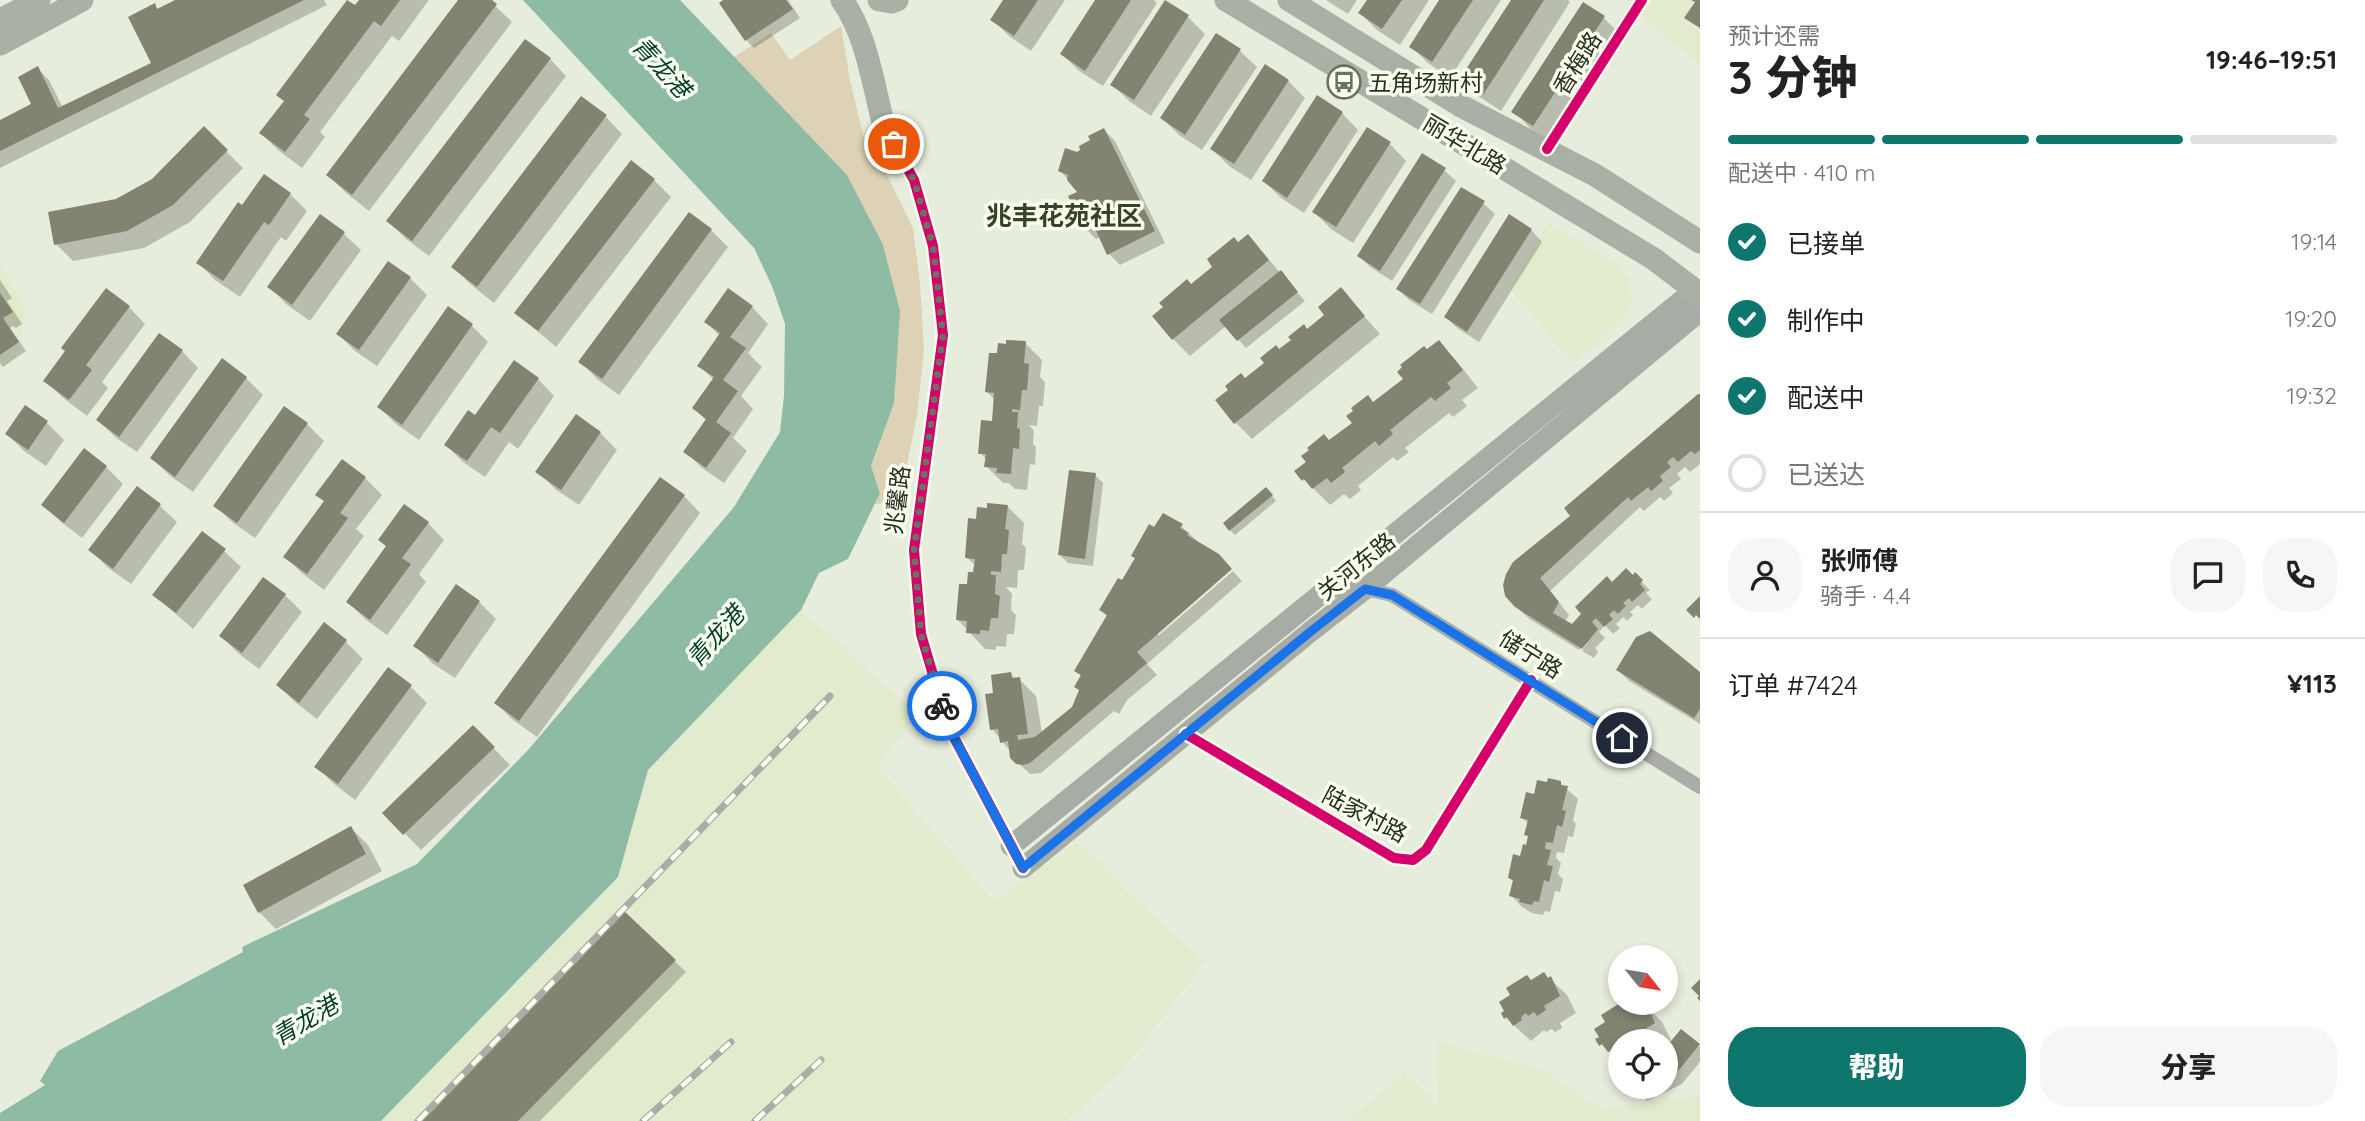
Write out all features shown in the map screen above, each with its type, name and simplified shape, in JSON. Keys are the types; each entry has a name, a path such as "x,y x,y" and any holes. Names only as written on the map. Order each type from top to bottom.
{"main road":[{"path":"0,20 39,0"},
{"path":"0,44 82,0"},
{"path":"842,0 851,13 863,46 884,127"},
{"path":"879,0 897,0"},
{"name":"丽华北路","path":"1226,0 1654,259 1699,295"},
{"name":"丽华北路","path":"1289,0 1461,106 1595,175 1700,242"},
{"name":"关河东路","path":"1023,868 1365,589 1699,295"},
{"name":"关河东路","path":"1012,846 1699,295"}],"street":[{"name":"香梅路","path":"1547,149 1635,2"},
{"name":"兆馨路","path":"884,127 914,180 933,246 943,335 914,550 921,634 948,726 1023,868"},
{"name":"储宁路","path":"1327,591 1365,589 1392,595 1700,787"},
{"name":"陆家村路","path":"1186,734 1394,858 1413,860 1426,850 1531,680"}],"shaded area":[{"path":"1652,0 1700,0 1700,65 1641,17"},
{"path":"841,26 863,135 888,177 913,228 920,284 924,350 917,416 899,502 875,504 880,492 871,467 892,407 734,57 771,33 790,60"},
{"path":"1548,223 1619,265 1629,281 1633,301 1622,320 1573,364 1509,287"},
{"path":"0,261 26,310 15,358 0,368"},
{"path":"801,610 918,714 877,767 994,901 1077,843 1204,962 1123,1070 1068,1121 165,1121 647,770"},
{"path":"1438,1042 1543,1070 1601,1109 1700,1096 1700,1121 1348,1121 1405,1071 1437,1107"}],"water":[{"name":"青龙港","path":"523,0 680,0 847,175 883,245 900,311 894,403 871,466 880,493 848,559 819,573 801,610 648,770 618,877 381,1121 0,1121 0,1113 45,1085 40,1081 58,1051 243,952 242,947 417,864 529,749 734,507 780,432 784,396 785,324 772,286 754,248"}],"building":[{"path":"175,0 304,0 0,151 0,120 31,104 18,77 38,66 58,108 151,63 128,17 155,3 157,9"},
{"path":"347,0 355,5 359,0 400,0 381,26 374,21 304,115 310,119 285,152 259,133 284,101 276,95"},
{"path":"458,0 492,0 497,4 352,195 326,175"},
{"path":"723,0 786,0 793,9 745,41 719,3"},
{"path":"1003,0 1038,0 1014,36 990,20"},
{"path":"1095,0 1131,0 1085,71 1060,54"},
{"path":"1165,0 1189,15 1134,100 1110,85"},
{"path":"1367,0 1402,0 1382,29 1358,13"},
{"path":"1439,0 1473,0 1432,62 1409,47"},
{"path":"1511,0 1544,0 1483,95 1459,80"},
{"path":"1691,0 1700,0 1700,28 1684,18 1695,2"},
{"path":"1583,2 1605,16 1533,126 1511,112"},
{"path":"1216,33 1241,49 1185,135 1160,118"},
{"path":"525,39 551,58 412,241 386,221"},
{"path":"1265,64 1289,80 1234,164 1210,149"},
{"path":"1317,95 1343,112 1287,198 1262,181"},
{"path":"581,96 607,115 477,287 451,267"},
{"path":"204,126 228,150 173,205 127,231 54,245 48,212 116,199 152,179"},
{"path":"1367,127 1391,142 1336,227 1312,212"},
{"path":"1104,128 1155,231 1107,255 1093,224 1083,229 1068,196 1077,192 1067,180 1068,175 1058,171 1065,148 1077,152 1080,150 1079,146 1090,140 1088,136"},
{"path":"1422,153 1446,168 1380,271 1357,256"},
{"path":"631,160 655,179 538,331 514,313"},
{"path":"264,174 291,193 269,225 264,222 223,281 196,263 238,202 242,205"},
{"path":"1461,187 1485,201 1420,304 1396,289"},
{"path":"689,212 712,229 602,379 578,362"},
{"path":"320,214 345,232 292,305 267,287"},
{"path":"1509,214 1532,229 1467,332 1444,317"},
{"path":"1248,234 1269,260 1172,340 1152,316 1163,307 1159,303 1187,279 1191,284 1212,267 1207,259 1234,237 1238,242"},
{"path":"388,261 411,277 359,350 336,334"},
{"path":"1281,270 1298,292 1237,341 1219,320"},
{"path":"1341,287 1365,316 1234,424 1215,400 1228,390 1225,386 1241,373 1245,378 1264,363 1260,358 1276,345 1279,349 1291,340 1288,337 1304,324 1307,329 1324,315 1318,307"},
{"path":"106,288 130,306 86,365 92,370 69,400 43,381 65,351 61,348"},
{"path":"728,288 753,306 730,337 746,348 723,380 738,391 716,422 731,433 706,468 683,452 706,419 692,408 714,377 697,366 720,333 704,322"},
{"path":"0,293 13,312 3,318 19,342 0,355"},
{"path":"448,306 473,324 402,425 377,407"},
{"path":"159,333 183,350 119,437 96,420"},
{"path":"1006,340 1026,341 1024,363 1029,364 1027,390 1022,390 1020,410 1012,409 1012,412 1018,412 1017,428 1020,429 1019,449 1013,448 1011,474 996,473 997,468 984,467 986,454 978,454 981,420 992,421 994,393 985,392 989,353 997,353 998,343 1006,344"},
{"path":"1439,340 1463,370 1447,383 1451,388 1435,401 1431,397 1390,430 1393,434 1379,446 1375,441 1342,468 1345,472 1331,483 1327,478 1312,489 1304,479 1302,481 1294,471 1306,462 1301,456 1309,450 1307,448 1324,434 1329,440 1352,423 1346,416 1353,411 1351,408 1368,395 1373,402 1403,379 1397,372 1402,367 1400,365 1424,346 1427,349"},
{"path":"222,358 247,377 175,477 150,458"},
{"path":"514,360 539,378 500,433 491,427 467,461 444,445 468,410 475,415"},
{"path":"1698,394 1700,450 1695,454 1691,451 1678,462 1673,457 1667,462 1671,467 1660,476 1663,481 1651,491 1648,487 1631,501 1628,497 1540,578 1559,602 1553,613 1572,624 1581,614 1575,607 1607,576 1612,582 1626,568 1643,580 1640,584 1645,590 1632,602 1629,598 1623,603 1626,606 1618,614 1614,610 1609,615 1613,619 1604,627 1596,618 1592,622 1598,629 1582,649 1515,607 1505,596 1503,585 1513,562 1570,516 1564,508"},
{"path":"25,405 48,421 28,450 5,434"},
{"path":"284,406 308,423 237,523 213,506"},
{"path":"576,414 601,432 561,490 535,472"},
{"path":"84,448 107,466 64,523 41,505"},
{"path":"342,459 366,477 340,513 348,518 307,574 283,557 324,501 315,495"},
{"path":"1069,470 1096,473 1085,559 1058,555"},
{"path":"660,477 685,495 519,721 494,703"},
{"path":"137,486 161,504 113,569 88,550"},
{"path":"1266,487 1273,495 1229,531 1223,523"},
{"path":"987,503 1008,505 1005,529 1009,530 1007,554 1002,554 1001,572 991,571 991,575 996,575 995,594 1000,596 998,618 991,618 989,631 980,630 980,634 966,633 967,621 956,620 959,584 967,584 968,572 973,572 975,559 965,558 968,518 976,519 977,507 987,508"},
{"path":"404,504 429,522 402,558 411,564 370,620 346,602 386,546 378,540"},
{"path":"1163,513 1183,524 1180,528 1189,533 1187,535 1219,554 1232,569 1137,652 1147,663 1030,763 1016,764 1010,758 1008,741 1000,743 998,729 990,730 985,694 993,693 991,675 1011,672 1012,678 1020,677 1028,734 1017,735 1018,740 1035,737 1072,707 1079,690 1074,687 1081,675 1074,671 1107,615 1099,610 1118,578 1122,580 1135,558 1131,556 1149,524 1154,527"},
{"path":"202,531 226,549 176,613 152,595"},
{"path":"263,577 286,594 242,653 219,636"},
{"path":"456,584 480,601 438,663 413,646"},
{"path":"1700,596 1700,619 1696,615 1694,618 1686,610"},
{"path":"324,622 347,640 299,703 276,685"},
{"path":"1650,631 1700,672 1700,709 1694,718 1616,670 1636,637"},
{"path":"388,667 412,685 338,784 314,767"},
{"path":"473,725 495,747 403,835 382,813"},
{"path":"1548,778 1568,786 1562,810 1566,811 1562,827 1557,825 1553,843 1546,842 1545,849 1551,850 1547,865 1553,866 1549,882 1544,880 1539,902 1534,901 1532,905 1509,896 1513,880 1508,878 1513,854 1520,856 1528,836 1524,835 1528,820 1520,818 1526,792 1534,794 1537,780 1547,782"},
{"path":"351,826 366,854 258,913 243,885"},
{"path":"624,911 676,960 518,1121 422,1121"},
{"path":"1544,972 1548,978 1551,976 1560,996 1544,1006 1546,1010 1537,1016 1534,1012 1528,1016 1526,1013 1521,1017 1522,1020 1513,1026 1501,1013 1504,1011 1499,1002 1510,995 1506,988 1527,975 1531,980"},
{"path":"1700,979 1700,1001 1691,988"},
{"path":"1608,1011 1608,1015 1651,1015 1655,1023 1645,1029 1608,1029 1608,1052 1602,1044 1599,1046 1595,1039 1599,1037 1594,1029 1605,1022 1601,1015"},
{"path":"1681,1029 1700,1044 1678,1071 1678,1033"}],"railway":[{"path":"418,1121 830,696"},
{"path":"643,1121 731,1042"},
{"path":"755,1121 821,1060"}],"cycle path":[{"path":"1547,149 1642,0"},
{"path":"884,126 914,180 933,246 943,335 914,550 921,634 948,726 1023,868"},
{"path":"1186,734 1394,858 1413,860 1426,850 1531,680"}],"way so far":[{"path":"894,144 914,180 933,246 943,335 914,550 921,634 942,706"}],"place":[{"name":"五角场新村","path":"1344,82"}],"district":[{"name":"兆丰花苑社区","path":"1064,215"}],"route":[{"path":"942,706 948,726 1023,868 1365,589 1392,595 1622,738"}]}
